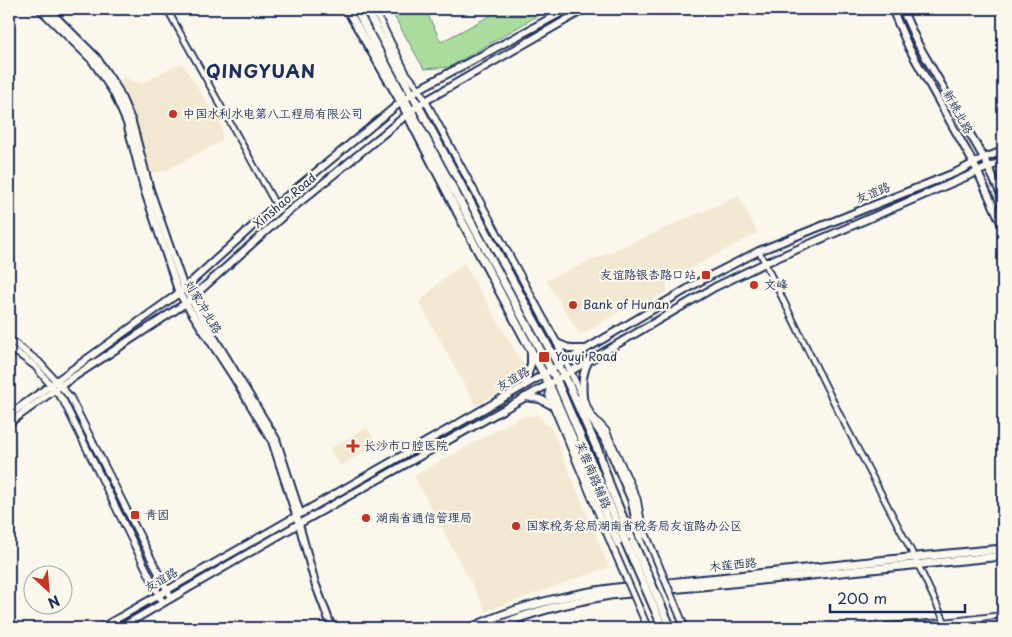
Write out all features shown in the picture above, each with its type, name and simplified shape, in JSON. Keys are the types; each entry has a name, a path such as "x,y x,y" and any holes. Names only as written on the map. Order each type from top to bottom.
{"main road":[{"name":"刘家冲北路","path":"40,9 92,60 114,92 127,123 146,192 182,291 272,441 300,519 334,628"},
{"name":"刘家冲北路","path":"48,9 96,57 118,90 132,122 150,190 182,291"},
{"path":"347,9 407,99 418,106 477,213 555,368"},
{"path":"356,9 407,99"},
{"path":"366,9 407,99 410,113 466,230 549,384 655,628"},
{"name":"Xinshao Road","path":"9,423 56,385 182,291 276,205 419,89 568,9"},
{"name":"Xinshao Road","path":"9,415 188,301 290,210 425,101 585,9"},
{"name":"新姚北路","path":"892,9 909,48 974,164 1003,227"},
{"name":"新姚北路","path":"902,9 918,44 984,158 1003,199"},
{"path":"410,113 560,377 577,429 663,628"},
{"name":"友谊路","path":"120,628 704,279 759,251 957,172 984,158 1003,151"},
{"name":"友谊路","path":"101,628 167,589 549,384 715,287 765,263 1003,161"},
{"path":"557,343 571,349 586,349"},
{"path":"524,386 530,364 531,350"},
{"path":"583,398 583,370 589,360"},
{"path":"560,377 568,383 602,433"},
{"path":"568,383 599,453 611,489 633,542 671,628"},
{"path":"524,397 540,399 553,406"},
{"path":"591,414 602,433 632,500 638,532 679,628"},
{"path":"557,416 577,429"},
{"name":"木莲西路","path":"494,628 565,603 639,589 1003,549"},
{"name":"木莲西路","path":"915,560 1003,556"},
{"name":"木莲西路","path":"471,628 489,619 563,597 608,588 639,589"}],"street":[{"path":"167,9 276,205"},
{"path":"374,9 406,73 419,89 557,343 591,414 606,431 631,483 637,499 642,526 686,628"},
{"path":"759,251 945,622"},
{"path":"9,339 39,362 56,385 163,604"},
{"path":"9,347 35,366 70,397 171,598"},
{"name":"芙蓉南路辅路","path":"549,384 549,396 557,416 647,627"},
{"path":"858,628 945,622 1003,615"}],"shaded area":[{"name":"中国水利水电第八工程局有限公司","path":"182,63 222,127 222,141 165,171 152,173 138,130 119,84 123,77 142,84"},
{"path":"739,196 757,233 667,281 667,293 628,307 580,335 546,280"},
{"path":"464,263 529,375 476,406 419,302 444,278"},
{"name":"国家税务总局湖南省税务局友谊路办公区","path":"537,415 552,430 609,567 486,611 414,476 520,417"},
{"name":"长沙市口腔医院","path":"367,427 377,444 340,466 329,449"}],"green space":[{"path":"390,9 425,9 441,42 499,11 499,9 549,9 450,67 424,69"}],"place":[{"name":"中国水利水电第八工程局有限公司","path":"173,114"},
{"name":"友谊路银杏路口站","path":"706,275"},
{"name":"文峰","path":"754,285"},
{"name":"Bank of Hunan","path":"573,305"},
{"name":"Youyi Road","path":"544,357"},
{"name":"长沙市口腔医院","path":"353,446"},
{"name":"青园","path":"135,515"},
{"name":"湖南省通信管理局","path":"366,518"},
{"name":"国家税务总局湖南省税务局友谊路办公区","path":"516,526"}],"district":[{"name":"QINGYUAN","path":"261,72"}]}
